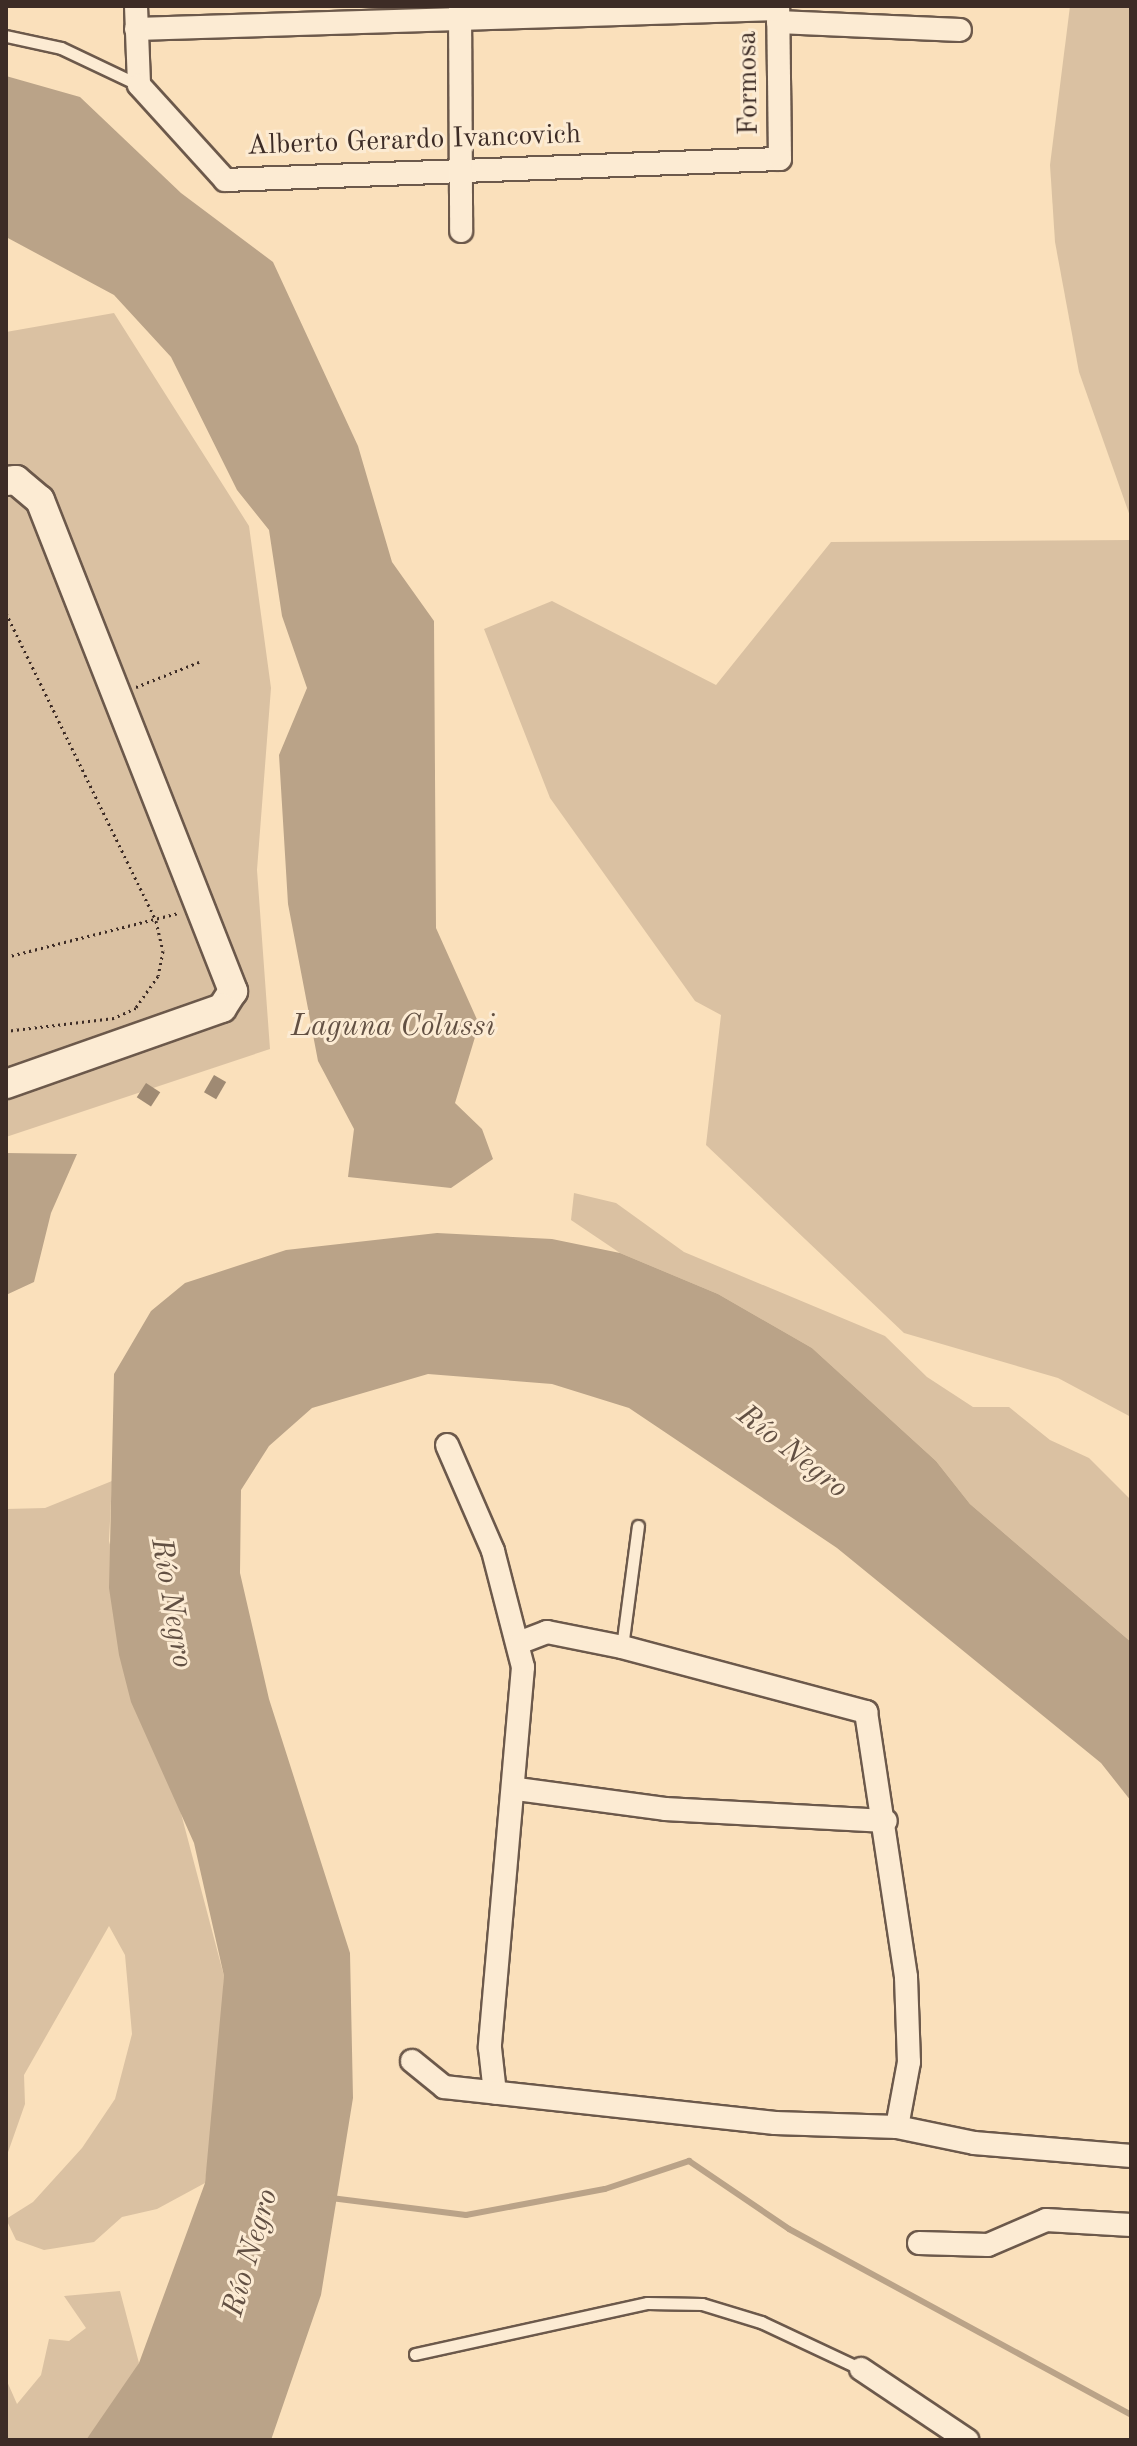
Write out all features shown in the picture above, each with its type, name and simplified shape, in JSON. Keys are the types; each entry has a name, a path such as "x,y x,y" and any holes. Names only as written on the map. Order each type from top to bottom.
{"street":[{"path":"136,6 139,85"},
{"path":"136,29 460,14 778,12 960,30"},
{"name":"Formosa","path":"778,12 780,159"},
{"path":"460,14 461,231"},
{"name":"Alberto Gerardo Ivancovich","path":"139,85 225,180 461,168 780,159"},
{"path":"6,481 16,480 40,500 117,695 205,903 232,972 233,991 222,1008 6,1084"},
{"path":"447,1445 493,1551 521,1642 517,1789 491,2033 495,2093"},
{"path":"521,1642 547,1632 622,1647 866,1712 886,1821 907,2020 897,2127"},
{"path":"517,1789 665,1809 886,1821"},
{"path":"412,2061 444,2087 775,2123 897,2127 974,2143 1131,2156"},
{"path":"919,2243 988,2245 1046,2220 1131,2225"},
{"path":"861,2369 967,2440"}],"lane":[{"name":"Alberto Gerardo Ivancovich","path":"6,36 61,48 139,85"},
{"path":"622,1647 638,1526"},
{"path":"415,2354 632,2306 702,2304 761,2322 861,2369"}],"path":[{"path":"6,613 156,921 158,976 136,1008 114,1018 6,1031"},
{"path":"117,695 199,662"},
{"path":"6,957 156,921 205,903"}],"shaded area":[{"path":"1070,6 1131,6 1131,519 1079,372 1055,242 1050,165"},
{"path":"114,313 249,526 271,688 257,870 270,1049 6,1137 6,332"},
{"path":"1131,540 1131,1417 1058,1378 904,1333 706,1145 721,1015 695,1001 550,798 484,629 552,601 716,685 831,542"},
{"path":"574,1193 616,1203 684,1252 885,1336 927,1377 973,1407 1009,1407 1050,1440 1089,1458 1131,1500 1131,1642 970,1504 936,1461 812,1348 718,1294 620,1253 571,1220"},
{"path":"112,1481 109,1541 224,1976 221,2063 205,2183 157,2209 122,2217 94,2242 44,2250 16,2240 6,2219 33,2202 82,2148 115,2099 132,2034 125,1955 109,1926 24,2075 25,2104 6,2158 6,1509 45,1508"},
{"path":"120,2291 139,2363 125,2390 86,2440 6,2440 6,2379 17,2404 41,2375 49,2339 69,2341 86,2328 64,2296"}],"water":[{"name":"Laguna Colussi","path":"6,76 80,97 181,193 273,262 358,446 392,562 434,621 436,928 479,1024 455,1103 482,1129 493,1159 451,1188 348,1177 354,1129 318,1061 288,904 279,755 307,688 282,616 269,530 237,490 171,357 114,295 6,237"},
{"path":"6,1153 77,1154 51,1213 34,1282 6,1295"},
{"name":"Río Negro","path":"437,1233 552,1239 620,1253 718,1294 812,1348 936,1461 970,1504 1131,1642 1131,1801 1101,1763 837,1548 629,1408 552,1384 428,1374 312,1408 269,1446 241,1490 240,1573 269,1699 350,1953 353,2098 321,2295 271,2440 86,2440 139,2363 205,2183 224,1976 194,1843 131,1702 119,1655 109,1588 114,1374 151,1311 185,1283 286,1250"}],"building":[{"path":"214,1075 226,1082 216,1099 204,1092"},
{"path":"146,1083 160,1092 151,1107 137,1097"}],"waterway":[{"path":"331,2198 466,2215 605,2189 689,2161 789,2229 1131,2415"}]}
